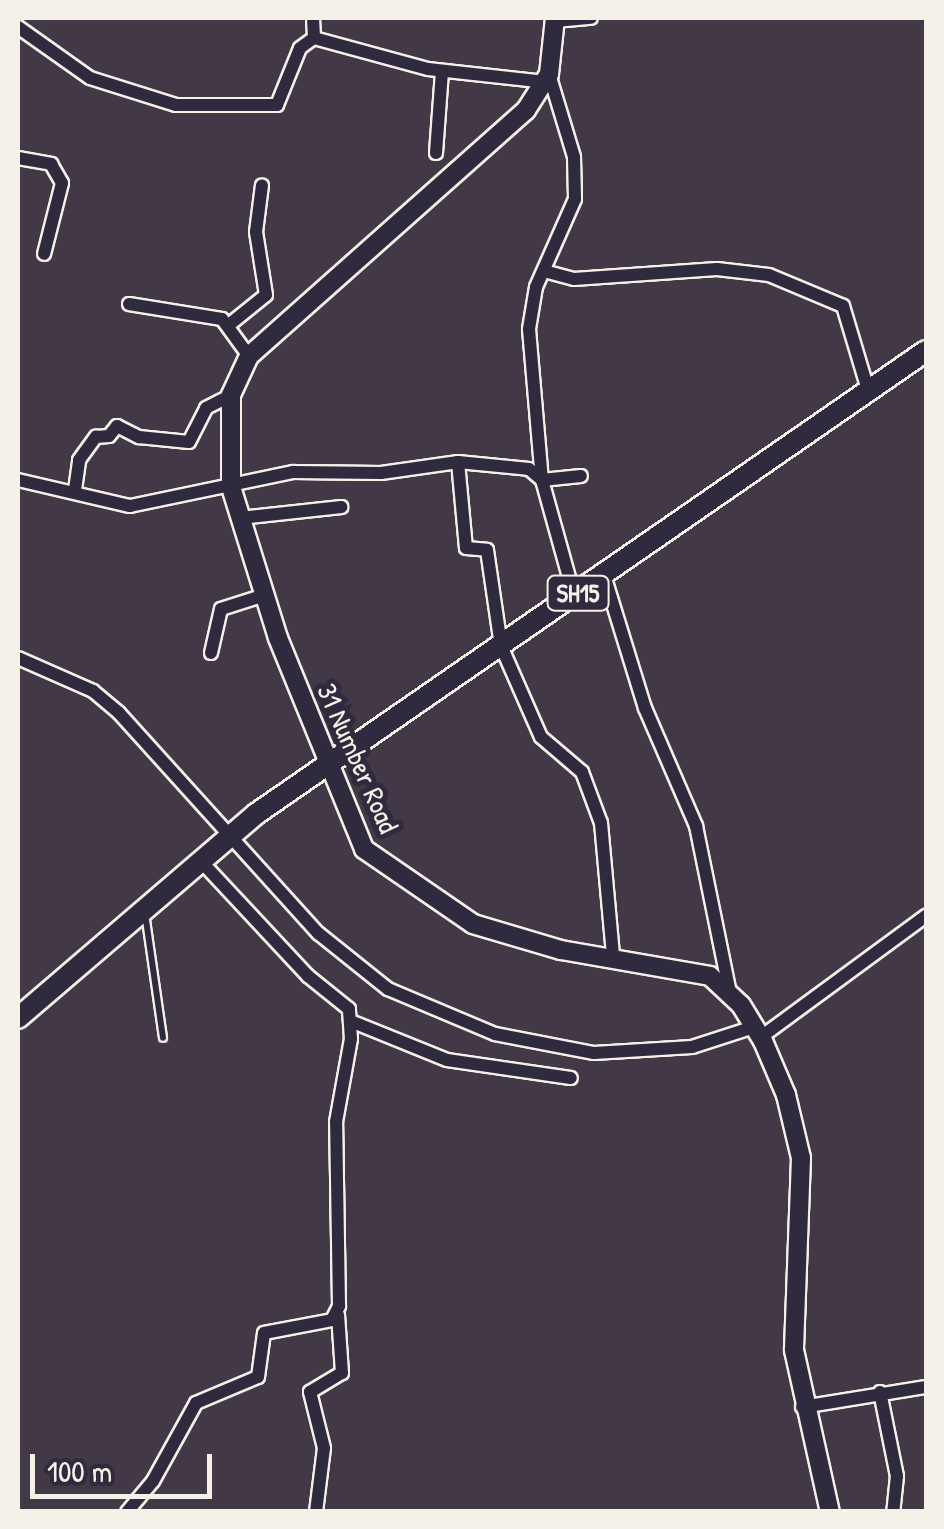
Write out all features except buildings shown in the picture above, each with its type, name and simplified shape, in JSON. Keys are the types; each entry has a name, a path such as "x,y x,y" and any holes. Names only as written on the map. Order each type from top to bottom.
{"main road":[{"path":"547,78 555,19"},
{"name":"31 Number Road","path":"547,78 483,154 249,356 231,394 231,487 326,766 364,849 473,924 560,950 697,972 730,993 761,1038 801,1158 794,1322 802,1407 830,1512"},
{"name":"SH15","path":"18,1018 231,834 926,351"}],"street":[{"path":"314,18 314,38"},
{"path":"555,19 591,18"},
{"path":"18,27 90,78 186,105 276,105 300,48 314,38 442,70 547,78 574,157 575,199 528,313 542,480 574,595"},
{"path":"436,153 442,70"},
{"path":"18,158 51,164 62,183 44,254"},
{"path":"230,324 266,295 256,232 262,185"},
{"path":"544,272 574,279 717,269 768,275 843,306 868,390"},
{"path":"129,304 230,324 249,356"},
{"path":"75,490 78,460 96,437 109,436 117,426 139,437 189,442 206,408 231,394"},
{"path":"458,462 466,548 486,550 501,646 546,745 586,778 608,854 613,956"},
{"path":"18,480 141,506 293,472 381,473 458,462 529,469 542,480 581,476"},
{"path":"240,518 341,508"},
{"path":"604,575 645,708 696,826 730,993"},
{"path":"212,653 221,608 265,595"},
{"path":"18,658 93,691 231,834 318,933 388,989 449,1017 549,1046 626,1055 761,1038 926,916"},
{"path":"201,858 308,976 349,1009 353,1022 336,1122 342,1373 310,1392 324,1448 316,1512"},
{"path":"353,1022 447,1060 571,1078"},
{"path":"127,1512 153,1481 196,1403 258,1378 264,1333 338,1315"},
{"path":"802,1407 926,1387"},
{"path":"880,1392 897,1476 893,1512"}],"lane":[{"path":"144,907 163,1038"}]}
